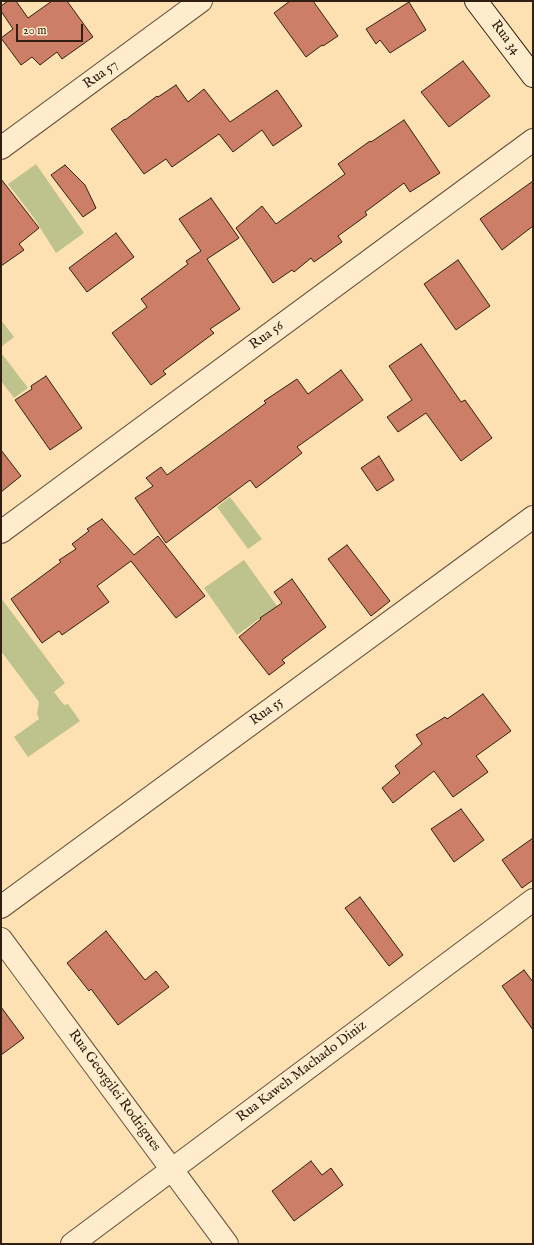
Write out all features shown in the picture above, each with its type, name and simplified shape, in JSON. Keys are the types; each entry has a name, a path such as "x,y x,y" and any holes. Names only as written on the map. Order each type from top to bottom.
{"street":[{"name":"Rua 57","path":"1,148 201,1"},
{"name":"Rua 34","path":"476,1 533,76"},
{"name":"Rua 56","path":"1,532 533,140"},
{"name":"Rua 55","path":"1,907 533,517"},
{"name":"Rua Kaweh Machado Diniz","path":"72,1244 533,900"},
{"name":"Rua Georgilei Rodrigues","path":"1,939 227,1244"}],"green space":[{"path":"36,164 84,233 56,253 34,218 8,184"},
{"path":"1,320 14,337 1,347"},
{"path":"2,354 28,388 14,398 1,381"},
{"path":"230,497 262,539 248,549 217,507"},
{"path":"244,560 277,606 237,635 204,588"},
{"path":"1,598 65,683 54,692 64,705 68,704 80,721 28,757 14,737 39,719 37,714 39,702 1,651"}],"building":[{"path":"8,1 16,1 28,18 52,1 67,1 93,37 62,59 57,52 40,65 32,57 21,65 1,38 13,29 1,11 1,6"},
{"path":"290,1 313,1 338,36 323,46 322,45 306,57 274,13"},
{"path":"409,2 426,30 390,53 380,40 376,44 366,29"},
{"path":"463,61 490,96 449,127 421,92"},
{"path":"176,85 188,102 204,89 230,122 277,90 302,126 273,146 262,130 233,152 219,134 172,167 166,159 144,174 111,129 157,96 158,97"},
{"path":"404,120 440,173 410,192 404,183 365,212 367,215 338,236 342,242 314,262 311,258 294,272 292,270 273,283 236,228 262,206 276,224 345,174 338,164 370,141 371,142"},
{"path":"65,165 85,185 96,208 83,217 51,175"},
{"path":"1,179 39,228 19,244 24,250 1,266"},
{"path":"533,181 533,226 502,250 480,219"},
{"path":"211,198 239,238 207,259 240,309 210,329 214,333 163,371 166,374 151,385 112,333 147,307 141,299 188,264 186,261 201,251 179,219"},
{"path":"116,233 134,257 87,292 69,268"},
{"path":"458,260 490,306 456,330 424,284"},
{"path":"421,344 461,402 465,400 492,438 461,461 426,413 398,432 387,417 412,400 389,366"},
{"path":"341,370 363,400 297,447 302,453 256,488 250,480 166,543 135,498 153,486 146,478 161,467 167,475 266,403 264,401 297,379 308,394"},
{"path":"46,376 82,428 50,450 15,400 32,389 31,386"},
{"path":"1,450 21,476 1,492"},
{"path":"379,456 394,480 377,491 361,468"},
{"path":"102,519 134,555 158,536 205,596 176,618 131,561 97,586 109,602 62,635 59,631 42,643 11,599 61,562 59,560 76,549 72,544 89,531 87,529"},
{"path":"347,545 390,601 371,616 328,559"},
{"path":"292,579 326,627 282,660 285,663 269,675 239,637 261,619 260,618 282,603 274,592"},
{"path":"483,694 511,731 476,756 488,772 453,797 434,771 393,803 382,788 400,773 395,766 422,744 416,735 445,717 447,719"},
{"path":"461,809 484,840 454,862 431,829"},
{"path":"533,838 533,880 522,888 502,860"},
{"path":"360,897 403,955 389,966 345,908"},
{"path":"106,931 145,980 156,971 169,987 118,1025 91,989 89,991 67,963"},
{"path":"524,970 533,982 533,1030 502,986"},
{"path":"1,1007 24,1038 1,1055"},
{"path":"311,1161 322,1175 331,1168 343,1185 294,1221 272,1191"}]}
